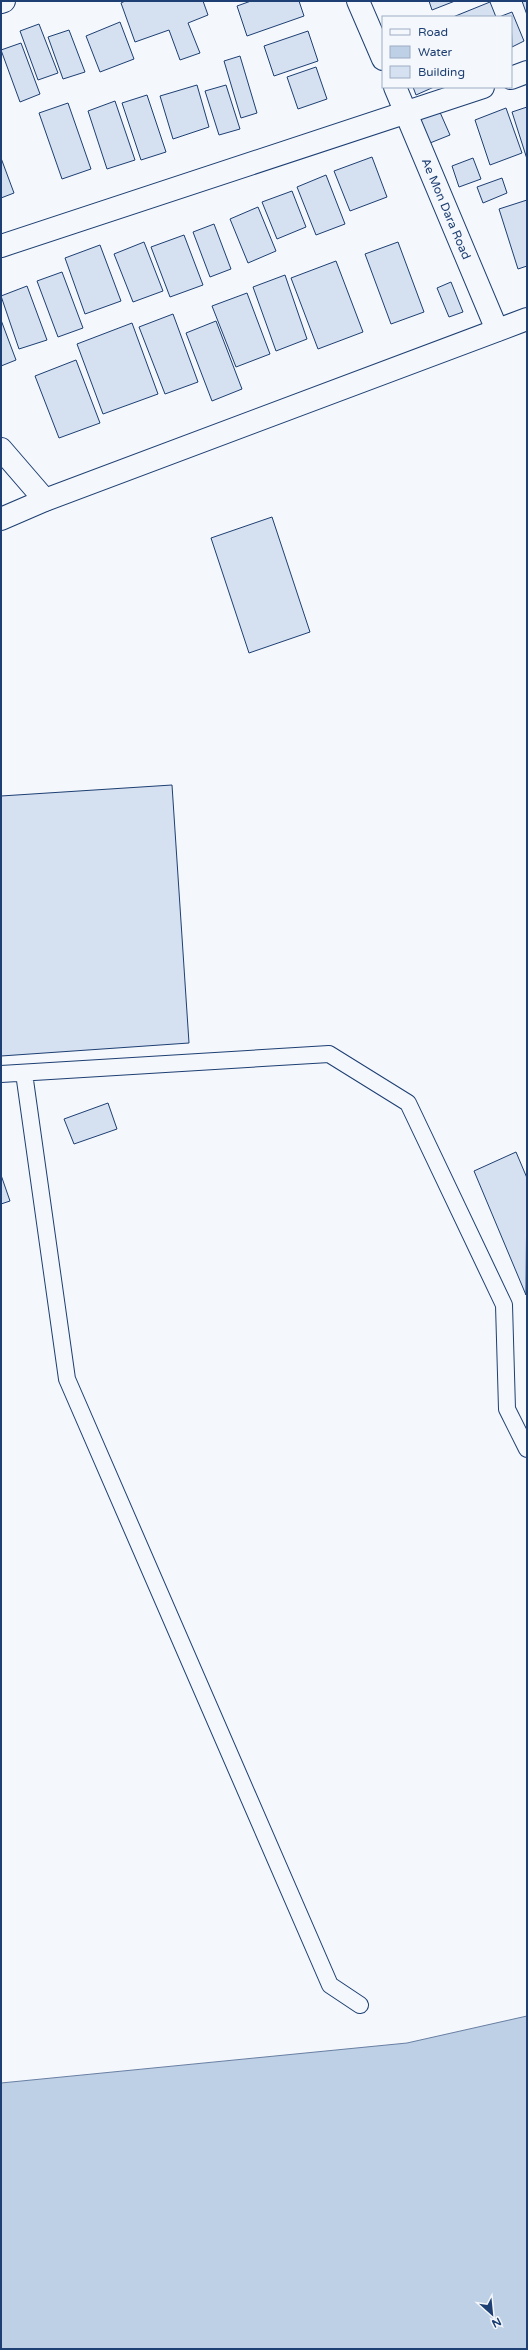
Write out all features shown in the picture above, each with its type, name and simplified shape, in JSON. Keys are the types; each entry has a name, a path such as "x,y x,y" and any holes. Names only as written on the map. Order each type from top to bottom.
{"street":[{"path":"358,1 382,57"},
{"path":"512,78 527,72"},
{"name":"Ae Mon Dara Road","path":"395,88 497,330"},
{"path":"1,246 481,88"},
{"path":"1,519 45,500 527,319"},
{"path":"1,449 45,500"}],"lane":[{"path":"1,1074 329,1054 408,1103 504,1305 507,1409 527,1449"},
{"path":"24,1073 67,1379 330,1985 360,2005"}],"water":[{"path":"527,2016 527,2349 1,2349 1,2083 407,2043"}],"building":[{"path":"125,1 203,1 208,15 188,23 200,53 180,60 169,30 135,42 121,3"},
{"path":"251,1 299,1 304,16 247,36 237,6"},
{"path":"429,1 455,1 432,10"},
{"path":"522,1 527,1 527,15"},
{"path":"490,2 496,16 455,16"},
{"path":"512,12 524,41 512,47 512,16 502,16"},
{"path":"120,22 134,59 100,72 86,36"},
{"path":"39,24 58,73 38,80 20,31"},
{"path":"69,30 85,72 63,79 48,37"},
{"path":"308,31 318,61 274,76 264,46"},
{"path":"21,43 40,94 20,102 1,50"},
{"path":"240,56 257,113 241,118 224,61"},
{"path":"316,67 327,99 298,109 287,77"},
{"path":"197,85 209,127 173,139 160,96"},
{"path":"226,85 240,129 219,135 205,91"},
{"path":"413,88 432,88 416,95"},
{"path":"147,95 166,152 141,160 122,103"},
{"path":"115,101 135,160 107,169 88,111"},
{"path":"68,103 91,169 62,179 39,113"},
{"path":"527,107 527,159 512,112"},
{"path":"506,108 522,153 490,165 475,120"},
{"path":"439,110 450,135 430,143 420,118"},
{"path":"372,157 387,197 350,211 334,171"},
{"path":"1,158 14,193 1,198"},
{"path":"473,158 481,179 459,187 452,166"},
{"path":"326,175 345,224 316,235 297,187"},
{"path":"502,178 507,193 483,203 477,187"},
{"path":"292,191 306,227 277,239 262,202"},
{"path":"527,200 527,266 518,269 499,209"},
{"path":"258,207 276,251 248,263 230,219"},
{"path":"214,224 231,269 210,277 193,232"},
{"path":"184,235 203,285 170,297 151,247"},
{"path":"144,242 163,291 133,302 114,254"},
{"path":"398,242 424,312 391,324 365,254"},
{"path":"100,245 121,301 85,314 65,258"},
{"path":"336,261 363,332 318,349 291,278"},
{"path":"62,272 83,328 58,337 37,281"},
{"path":"285,275 307,339 276,351 253,287"},
{"path":"451,282 463,312 449,317 437,288"},
{"path":"27,286 47,340 19,349 1,296"},
{"path":"247,293 270,354 236,367 212,306"},
{"path":"173,314 198,382 165,394 139,327"},
{"path":"1,320 16,360 1,366"},
{"path":"216,321 242,389 212,401 186,333"},
{"path":"132,323 158,394 103,414 77,344"},
{"path":"76,360 100,423 59,438 35,376"},
{"path":"272,517 310,632 249,653 211,538"},
{"path":"172,785 189,1043 1,1056 1,796"},
{"path":"108,1103 117,1129 74,1144 64,1119"},
{"path":"516,1152 527,1178 526,1295 474,1171"},
{"path":"1,1175 10,1201 1,1204"}]}
